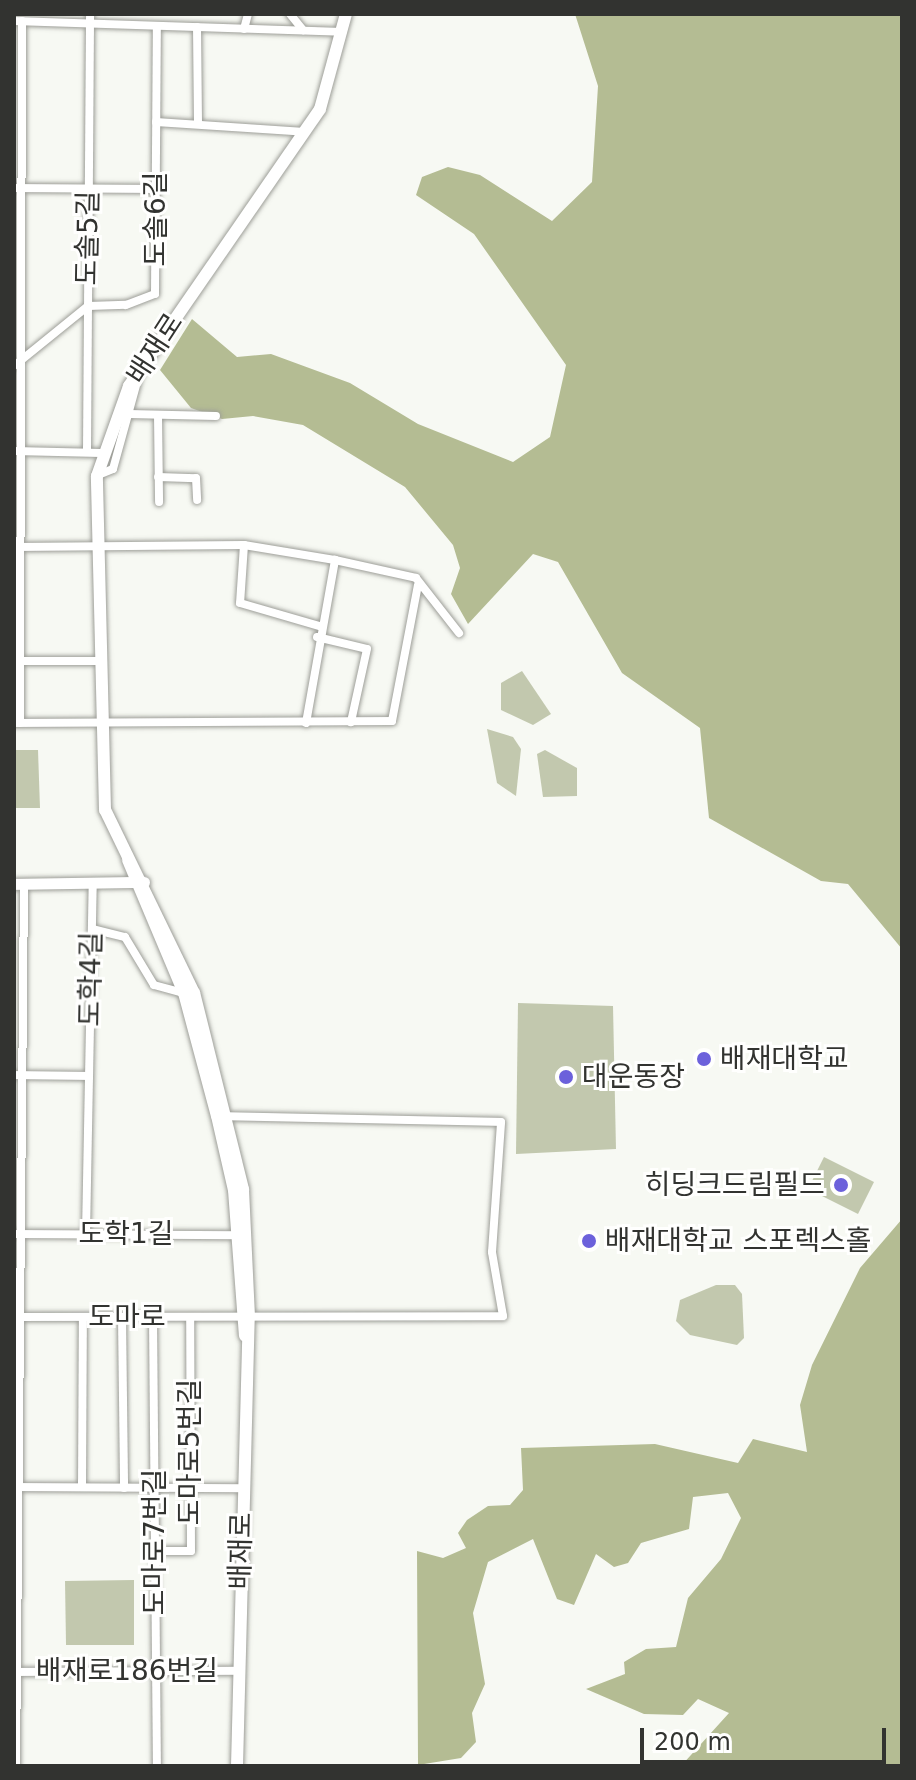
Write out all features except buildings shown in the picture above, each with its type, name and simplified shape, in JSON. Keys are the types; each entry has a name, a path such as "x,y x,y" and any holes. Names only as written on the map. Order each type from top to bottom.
{"main road":[{"name":"배재로","path":"237,1766 245,1336 239,1189 200,1030 139,882 105,810 100,724 97,476 101,453 140,368 305,132 326,95 346,14"},
{"name":"배재로","path":"139,882 200,1030"},
{"name":"배재로","path":"239,1189 238,1235 245,1317"}],"street":[{"path":"244,29 248,14"},
{"path":"290,14 303,30"},
{"path":"342,32 157,26 90,19 18,21 26,188 18,366 20,661 17,723 392,721 418,585"},
{"name":"도솔5길","path":"87,452 90,19"},
{"name":"도솔6길","path":"88,306 126,305 155,294 157,26"},
{"path":"197,27 198,124"},
{"path":"156,122 305,132"},
{"path":"14,188 156,189"},
{"path":"14,270 24,270"},
{"path":"18,366 88,306"},
{"path":"97,476 113,469 140,368"},
{"name":"배재로","path":"129,414 216,416"},
{"name":"배재로","path":"158,415 159,502"},
{"path":"17,451 101,453"},
{"path":"158,477 196,478 197,500"},
{"path":"18,547 244,545 335,560 416,578 418,585 459,633"},
{"path":"244,545 240,603 319,626"},
{"path":"306,723 317,637 335,560"},
{"path":"317,637 367,649 351,722"},
{"path":"20,661 99,661"},
{"name":"도학4길","path":"86,1234 93,882"},
{"path":"16,1766 19,884 139,882"},
{"path":"92,929 125,937 154,985 184,993"},
{"path":"17,1075 89,1076"},
{"path":"222,1116 501,1122 492,1252 503,1316 245,1317"},
{"name":"도학1길","path":"16,1234 238,1235"},
{"name":"도마로","path":"16,1317 245,1317"},
{"path":"82,1487 83,1317"},
{"path":"122,1317 124,1488"},
{"name":"도마로7번길","path":"153,1317 157,1766"},
{"name":"도마로5번길","path":"155,1551 191,1551 190,1317"},
{"path":"15,1487 242,1488"},
{"name":"배재로186번길","path":"15,1672 239,1671"}],"green space":[{"path":"575,14 902,14 902,949 848,884 821,881 709,818 700,728 622,673 558,562 533,554 468,624 451,594 460,568 453,545 405,487 303,425 253,416 222,419 191,408 160,370 192,319 237,357 271,354 350,383 418,424 513,462 550,437 566,365 474,234 416,195 422,177 448,167 480,175 552,221 592,182 598,86"},
{"path":"522,671 551,714 533,725 501,710 501,683"},
{"path":"487,729 513,737 521,749 516,796 497,783"},
{"path":"14,750 38,750 40,808 14,808"},
{"path":"545,750 577,768 577,796 543,797 537,754"},
{"name":"대운동장","path":"518,1003 613,1006 616,1149 516,1154"},
{"name":"히딩크드림필드","path":"824,1157 874,1182 858,1214 808,1189"},
{"path":"902,1219 902,1766 681,1766 729,1713 698,1699 683,1715 644,1714 586,1689 625,1674 624,1662 646,1649 676,1647 688,1598 721,1559 741,1518 728,1493 693,1497 689,1529 641,1543 628,1563 614,1567 596,1554 574,1605 557,1599 533,1539 488,1562 473,1613 485,1684 472,1713 476,1742 461,1758 418,1765 417,1551 443,1558 466,1548 458,1533 467,1520 488,1506 510,1505 523,1490 521,1448 655,1444 738,1463 753,1439 807,1452 800,1405 812,1365 860,1268"},
{"path":"716,1285 735,1285 742,1294 744,1338 737,1345 690,1335 676,1321 680,1300"},
{"path":"134,1580 134,1645 66,1645 65,1581"}],"place":[{"name":"배재대학교","path":"704,1059"},
{"name":"대운동장","path":"566,1077"},
{"name":"히딩크드림필드","path":"841,1185"},
{"name":"배재대학교 스포렉스홀","path":"589,1241"}]}
